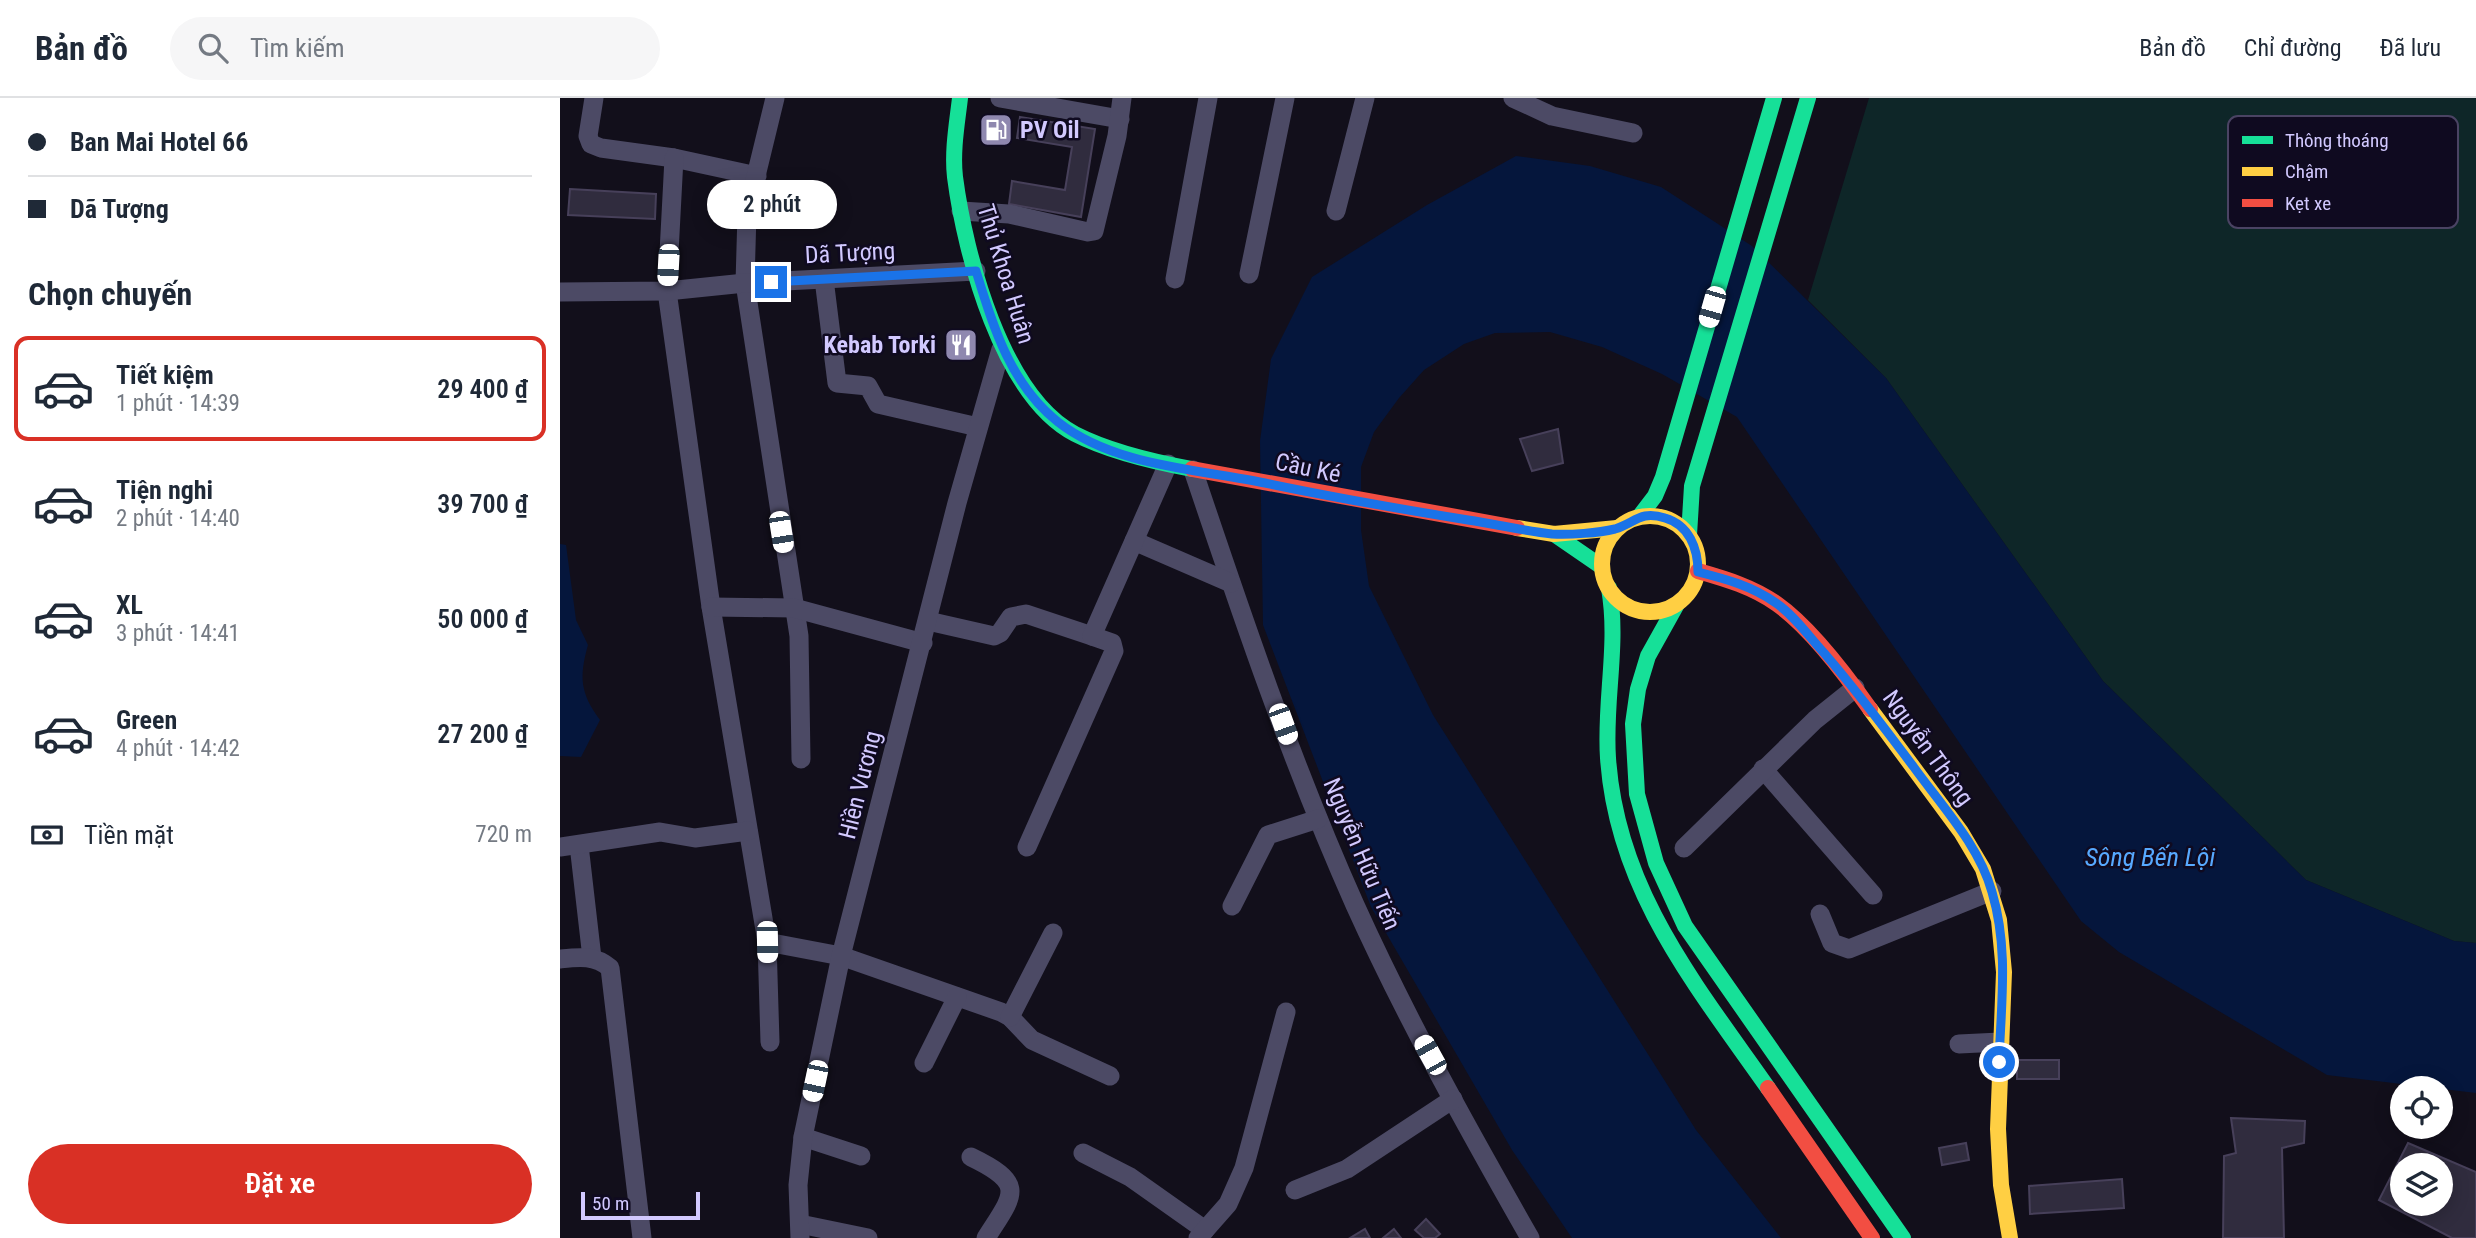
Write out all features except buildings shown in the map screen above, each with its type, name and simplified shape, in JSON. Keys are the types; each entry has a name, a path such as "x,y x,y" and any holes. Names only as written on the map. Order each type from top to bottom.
{"main road":[{"name":"Thủ Khoa Huân","path":"960,98 954,158 961,211 976,271 1001,349 1035,399 1056,420 1076,434 1104,447 1193,470 1241,478"},
{"path":"1554,534 1617,528 1639,517 1655,496 1774,98"},
{"path":"1808,98 1692,486 1689,535 1698,558 1698,572 1687,595 1677,604 1648,655 1633,717 1633,755 1640,807 1652,853 1668,894 1685,926 1903,1238"},
{"name":"Cầu Ké","path":"1241,478 1366,503 1554,534"},
{"path":"1639,517 1667,518 1689,535"},
{"path":"1617,528 1605,547 1602,567 1609,588 1614,636 1607,731 1609,767 1627,860 1645,905 1665,940 1872,1238"},
{"path":"1554,534 1602,567"},
{"name":"Nguyễn Thông","path":"1698,572 1735,581 1779,605 1855,688 1961,832 1983,869 1992,891 2001,934 2004,972 2000,1042 2001,1185 2010,1238"},
{"path":"1609,588 1627,606 1639,611 1652,612 1677,604"}],"street":[{"path":"594,98 588,136 591,144 757,176"},
{"path":"775,98 747,213 745,283 794,608 801,681 801,759"},
{"path":"1000,98 1120,119"},
{"path":"961,211 1009,214 1088,232 1094,231 1120,119 1122,98"},
{"path":"1175,279 1208,98"},
{"path":"1249,274 1285,98"},
{"path":"1336,211 1365,98"},
{"path":"1513,98 1552,116 1633,133"},
{"path":"674,158 667,292 711,607 767,942 771,1042"},
{"name":"Dã Tượng","path":"560,292 667,292 745,283 976,271"},
{"path":"824,279 836,383 868,386 878,404 978,428"},
{"name":"Hiền Vương","path":"800,1231 798,1185 803,1137 841,956 978,428 1001,349"},
{"path":"1092,636 1168,464"},
{"name":"Nguyễn Hữu Tiến","path":"1193,470 1230,583 1318,819 1375,947 1453,1099 1530,1238"},
{"path":"1134,541 1230,583"},
{"path":"711,607 794,608 923,643"},
{"path":"928,621 994,636 1000,633 1012,617 1026,614 1112,643 1114,651 1027,847"},
{"path":"1684,848 1763,769 1855,688"},
{"path":"1763,769 1873,895"},
{"path":"1232,906 1268,835 1318,819"},
{"path":"592,958 569,846 660,832 695,838 748,831"},
{"path":"1820,914 1832,943 1849,949 1992,891"},
{"path":"1010,1017 1053,933"},
{"path":"767,942 841,956 1010,1017 1032,1040 1110,1076"},
{"path":"560,960 592,958 600,960 610,968 642,1238"},
{"path":"925,1063 957,997"},
{"path":"1083,1153 1130,1177 1201,1234 1233,1195 1248,1159 1286,1013"},
{"path":"1959,1044 2000,1042"},
{"path":"1295,1191 1347,1169 1453,1099"},
{"path":"803,1137 861,1156"},
{"path":"971,1157 996,1169 1007,1180 1011,1192 1007,1209 986,1238"},
{"path":"800,1231 868,1238"}],"green space":[{"path":"1869,98 2476,98 2476,943 2454,941 2306,880 2103,681 1886,378 1808,300"}],"water":[{"name":"Sông Bến Lội","path":"1516,156 1590,166 1661,187 1752,246 1886,378 2103,681 2306,880 2454,941 2476,943 2476,1093 2453,1090 2453,1076 2390,1076 2390,1083 2327,1075 2119,952 2081,921 1737,417 1662,374 1602,347 1550,332 1495,333 1464,344 1424,370 1374,432 1361,467 1361,530 1369,586 1433,715 1696,1130 1781,1238 1572,1238 1512,1150 1371,907 1263,625 1260,441 1271,359 1312,277 1427,205"},
{"path":"560,544 566,545 576,620 588,645 583,666 585,693 600,720 581,757 560,756"}],"traffic: fast":[{"path":"960,98 954,167 968,244 991,320 1027,389 1049,415 1075,434 1132,456 1192,469"},
{"path":"1639,517 1655,496 1663,477 1774,98"},
{"path":"1689,535 1692,486 1808,98"},
{"path":"1554,534 1602,567"},
{"path":"1609,588 1612,652 1608,758 1614,806 1627,851 1643,893 1664,934 1713,1011 1768,1088"},
{"path":"1677,604 1648,656 1638,689 1633,724 1637,794 1656,863 1685,926 1903,1238"}],"traffic: slow":[{"path":"1650,516 1668,520 1684,530 1694,546 1698,564 1694,582 1684,598 1668,608 1650,612 1632,608 1616,598 1606,582 1602,564 1606,546 1616,530 1632,520 1650,516"},
{"path":"1517,528 1554,534 1617,528"},
{"path":"1870,709 1961,832 1983,869 1999,920 2004,972 1998,1129 2001,1185 2010,1238"}],"traffic: jam":[{"path":"1192,469 1517,528"},
{"path":"1698,571 1749,588 1790,614 1827,653 1870,709"},
{"path":"1768,1088 1872,1238"}],"place":[{"name":"PV Oil","path":"996,130"},
{"name":"Kebab Torki","path":"961,345"}],"route":[{"path":"771,282 976,271 1001,349 1035,399 1056,420 1076,434 1104,447 1154,461 1366,503 1554,534 1617,528 1627,521 1651,515 1667,518 1681,527 1695,545 1698,572 1735,581 1758,592 1779,605 1800,625 1855,688 1972,849 1992,891 2001,934 2004,972 1999,1062"}]}
